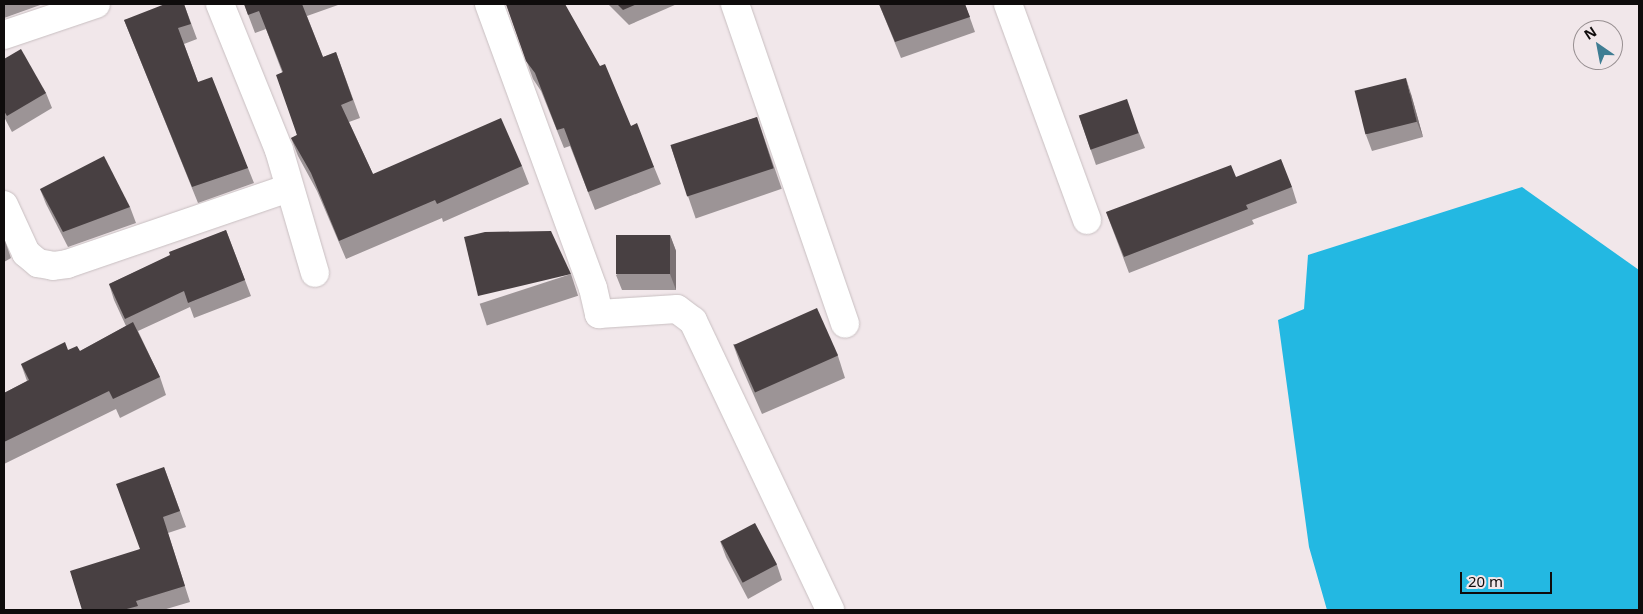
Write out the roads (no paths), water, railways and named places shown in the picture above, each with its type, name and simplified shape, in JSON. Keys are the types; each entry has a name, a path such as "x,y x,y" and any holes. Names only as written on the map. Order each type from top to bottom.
{"street":[{"path":"4,35 96,4"},
{"path":"220,4 279,150 315,273"},
{"path":"489,4 593,288 599,314 677,308 693,321 830,610"},
{"path":"735,4 845,324"},
{"path":"1008,4 1087,220"},
{"path":"4,205 26,253 38,263 53,266 67,264 289,188"}],"water":[{"path":"1522,187 1639,270 1639,610 1327,610 1309,547 1278,320 1304,309 1308,255"}]}
